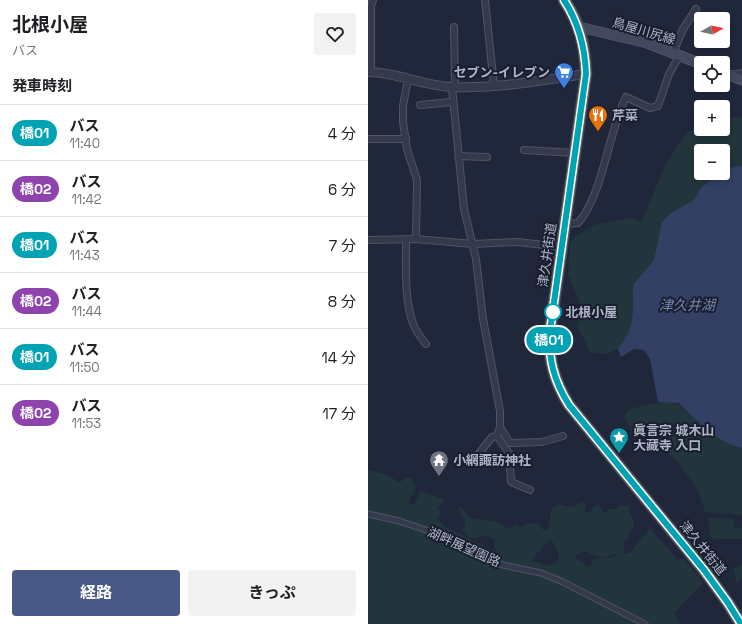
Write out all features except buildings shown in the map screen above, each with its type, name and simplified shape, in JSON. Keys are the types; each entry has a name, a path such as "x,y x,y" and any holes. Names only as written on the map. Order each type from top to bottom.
{"highway":[{"name":"津久井街道","path":"564,0 579,27 584,49 586,74 549,341 550,362 559,387 572,409 715,585 741,624"}],"main road":[{"name":"鳥屋川尻線","path":"579,27 647,43 694,61"},
{"path":"730,76 742,80"}],"street":[{"path":"373,0 371,6 370,72 390,74 430,84 453,87 494,86 586,74"},
{"path":"485,0 494,86"},
{"path":"566,224 578,223 585,214 600,177 617,115 626,97 650,108 658,106 677,54 683,28 696,9"},
{"path":"454,26 452,102 464,209 473,244 483,318 500,411 500,427 497,436"},
{"path":"730,74 742,73"},
{"path":"408,79 403,106 406,139 417,180 416,239"},
{"path":"420,106 452,102"},
{"path":"368,139 406,139"},
{"path":"524,150 576,153"},
{"path":"458,156 487,157"},
{"path":"368,240 416,239 473,244 517,242 562,247"},
{"path":"406,240 406,271 409,304 414,326 426,344"},
{"path":"500,427 510,443 542,442 563,436"},
{"path":"472,462 492,437 497,436"},
{"path":"497,436 509,453 511,482 530,490"},
{"name":"湖畔展望園路","path":"368,514 399,521 429,531 493,563 541,573 617,608 645,624"}],"shaded area":[{"path":"730,116 742,118 742,167 730,171 730,144 694,144 694,180 715,180 694,202 655,261 633,327 626,342 618,349 604,354 590,352 577,325 585,315 568,274 570,243 573,238 594,225 631,218 641,223 666,164 687,132 694,129 694,136 730,136"},
{"path":"667,401 677,404 689,412 709,431 720,438 730,444 742,448 742,515 705,512 699,492 679,463 654,441 633,433 624,416 629,409"},
{"path":"368,470 385,474 399,482 402,481 404,477 412,479 415,485 414,493 410,497 409,503 405,503 415,505 420,490 445,500 438,509 442,512 438,518 444,526 498,553 494,548 495,540 484,535 475,539 466,536 463,529 466,526 465,522 458,508 461,507 470,518 498,522 509,529 516,525 521,527 528,523 540,524 542,529 548,531 552,510 558,505 573,507 582,502 585,504 585,513 589,512 598,504 604,513 609,509 617,509 620,505 629,506 630,515 634,520 634,527 630,530 629,538 624,541 624,554 631,552 650,528 677,559 684,559 703,583 674,613 681,624 368,624","holes":["551,539 559,554 558,560 550,566 532,561 535,558 535,554 541,551 542,546","584,551 602,558 615,554 618,557 594,559 589,567 574,557"]},
{"path":"708,517 734,519 734,527 742,528 742,539 713,539 710,534"},
{"path":"742,564 742,577 737,583 733,569"}],"water":[{"name":"津久井湖","path":"742,166 742,448 715,436 700,424 679,403 658,402 650,359 644,350 634,349 621,357 618,349 624,341 631,326 633,311 633,285 654,260 662,222 671,213 694,200 701,188 711,180 730,180 730,168"}],"bus line":[{"name":"橋01","path":"564,0 579,27 586,57 586,74 582,112 550,331 549,352 552,371 569,405 704,570 741,624"}],"place":[{"name":"セブン-イレブン","path":"564,89"},
{"name":"芹菜","path":"598,132"},
{"name":"北根小屋","path":"553,312"},
{"name":"眞言宗 城木山 大藏寺 入口","path":"619,454"},
{"name":"小網諏訪神社","path":"439,477"}]}
